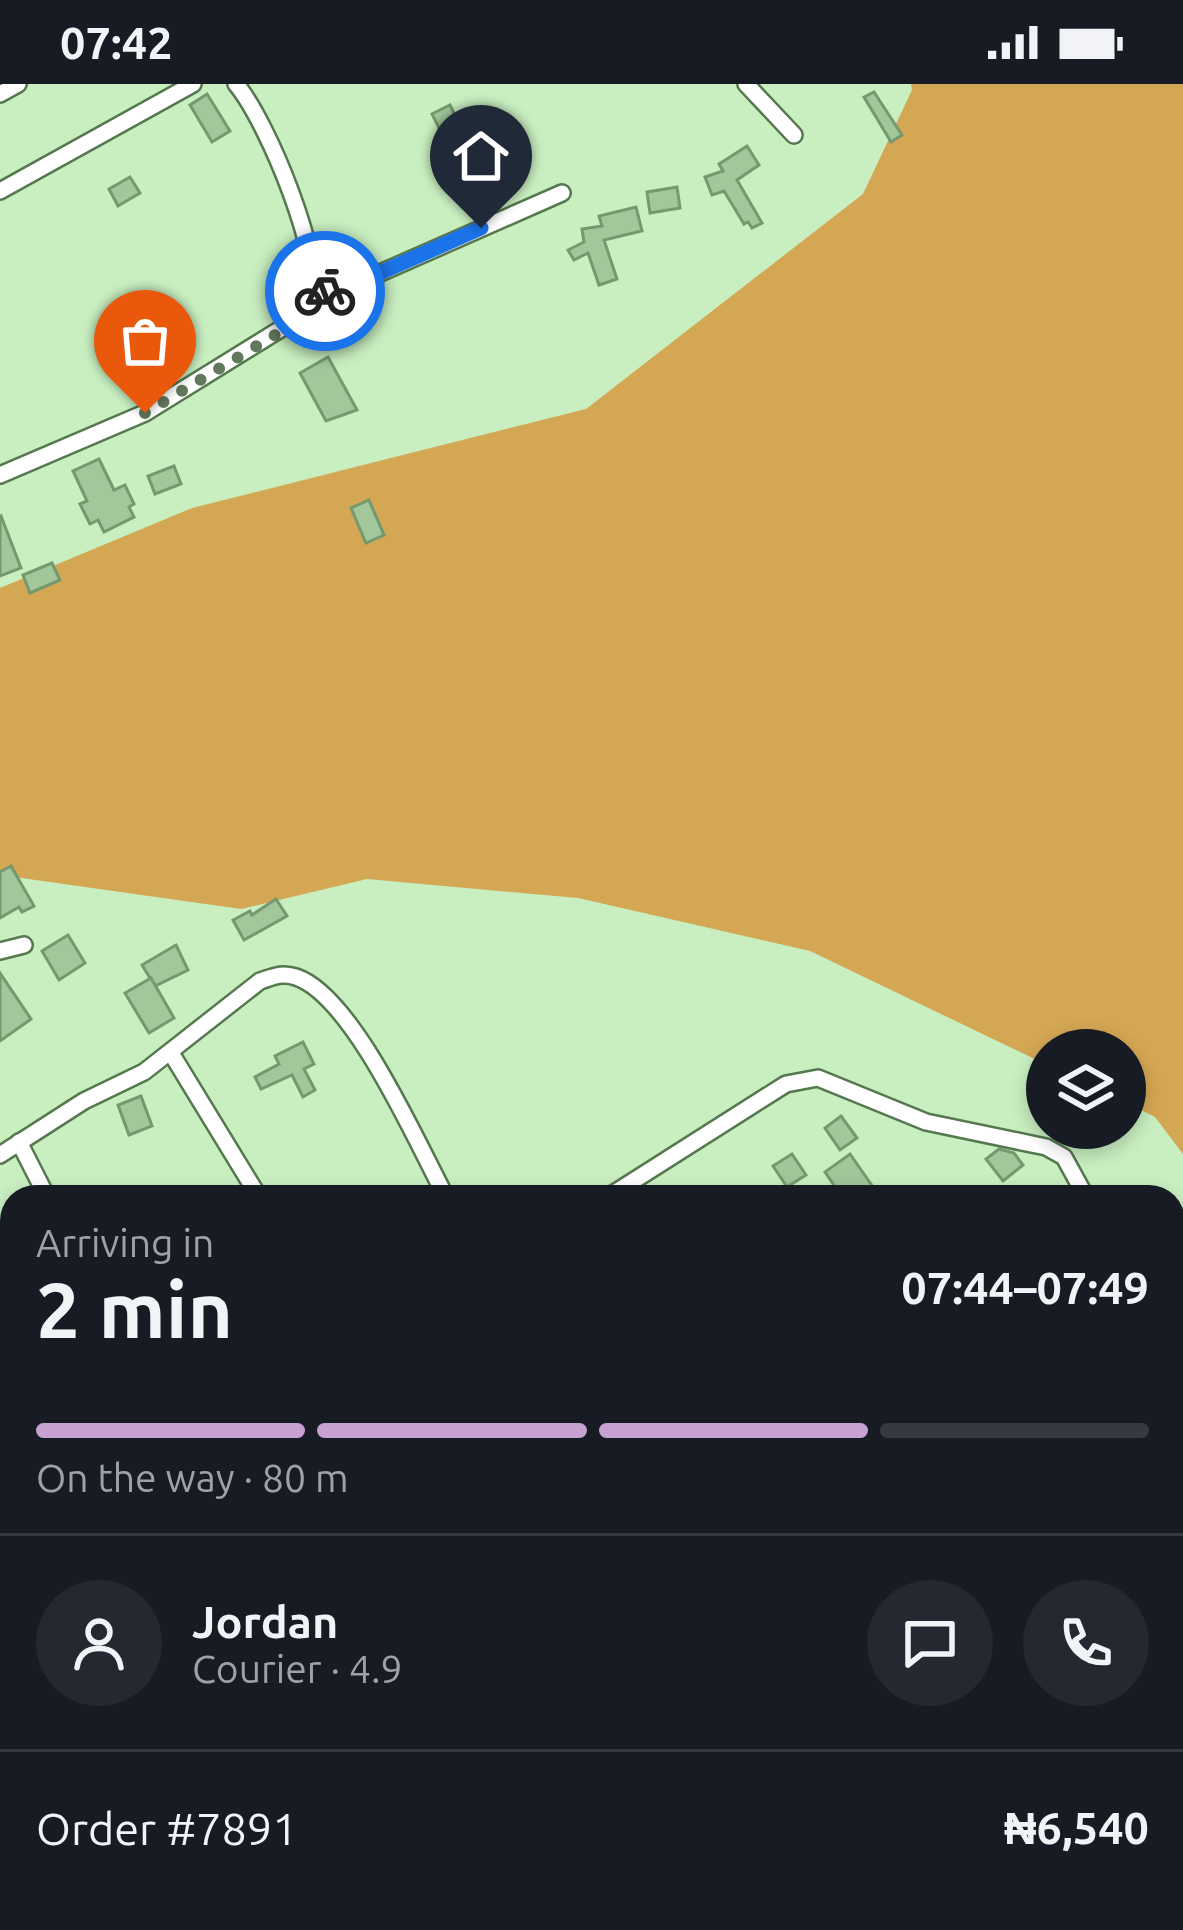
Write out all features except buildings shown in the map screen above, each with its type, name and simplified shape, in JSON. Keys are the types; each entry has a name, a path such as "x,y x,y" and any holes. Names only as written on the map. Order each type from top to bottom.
{"street":[{"path":"0,94 18,84"},
{"path":"0,191 194,84"},
{"path":"0,475 145,413 313,309 316,290 303,230 266,135 236,84"},
{"path":"746,84 794,135"},
{"path":"316,290 337,292 562,193"},
{"path":"0,951 24,945"},
{"path":"0,1155 171,1053 260,981 280,974 306,982 354,1028 439,1185"},
{"path":"171,1053 252,1185"},
{"path":"627,1185 786,1084 818,1078 926,1122 1046,1147 1064,1157 1079,1185"},
{"path":"19,1142 41,1185"}],"shaded area":[{"path":"911,84 1183,84 1183,1154 1155,1117 1146,1112 1146,1029 1026,1029 1026,1055 810,951 578,898 367,879 241,909 0,875 0,588 192,508 586,409 863,194"}],"way so far":[{"path":"145,413 305,317 313,309 316,290 325,291"}],"route":[{"path":"325,291 337,292 481,228"}]}
